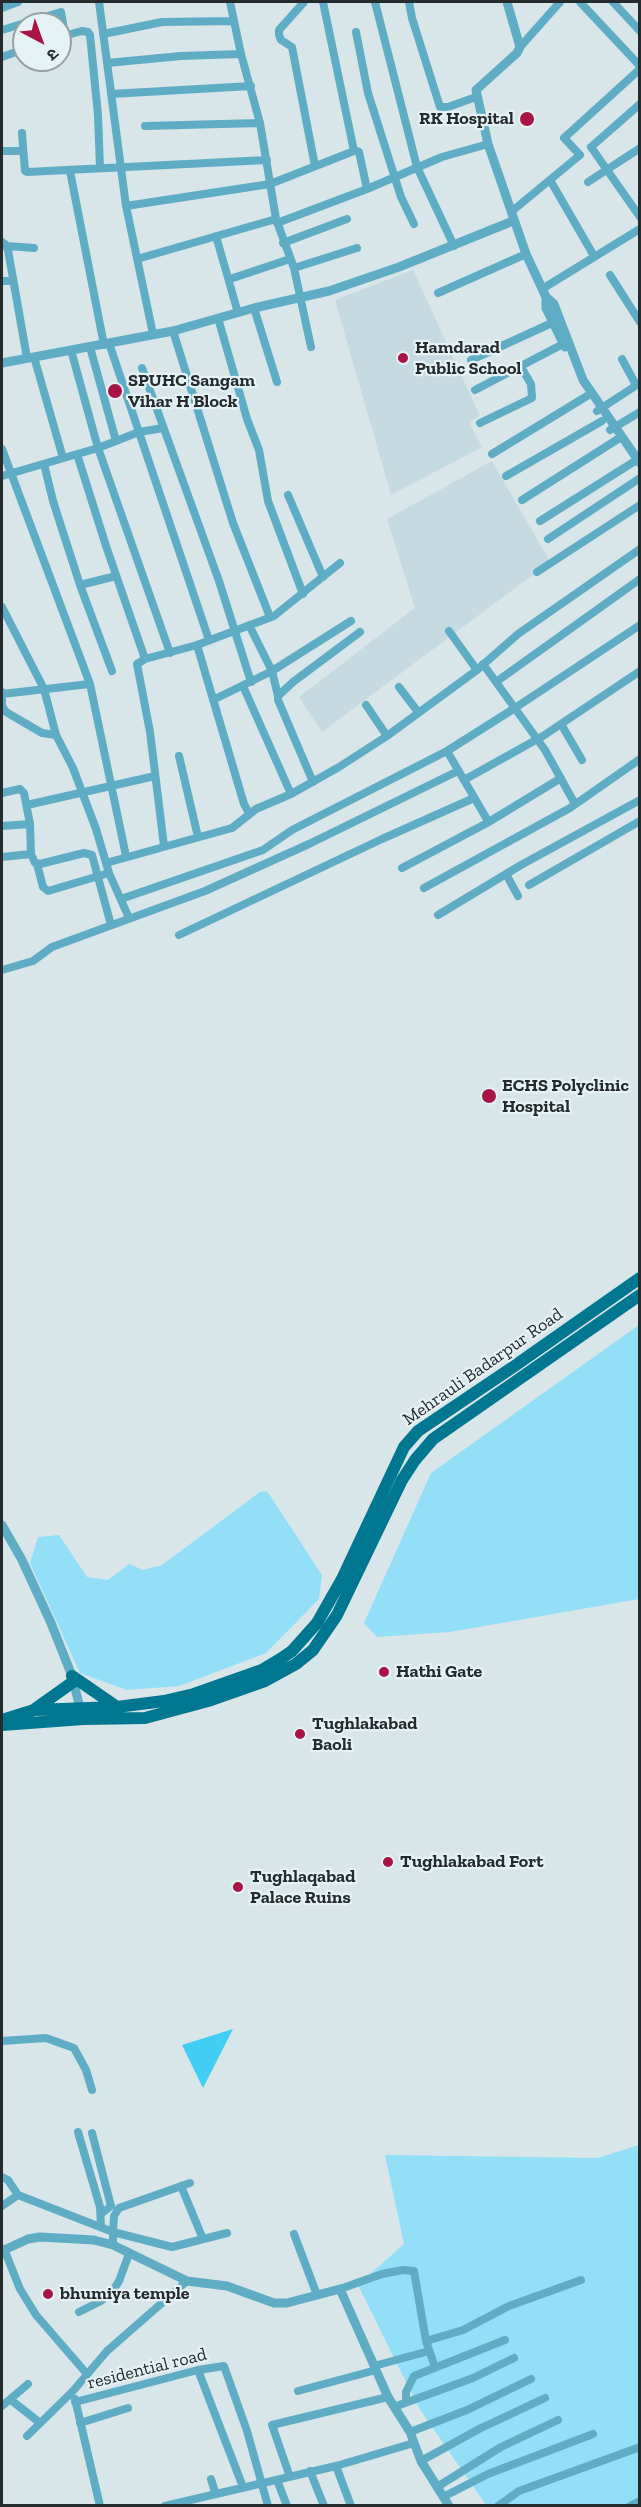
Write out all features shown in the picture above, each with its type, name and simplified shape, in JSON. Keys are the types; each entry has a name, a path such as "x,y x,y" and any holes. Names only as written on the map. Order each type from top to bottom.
{"main road":[{"name":"Mehrauli Badarpur Road","path":"2,1720 34,1710 145,1718 208,1701 265,1681 296,1664 313,1650 324,1636 404,1447 418,1431 639,1278"},
{"name":"Mehrauli Badarpur Road","path":"2,1725 164,1701 194,1694 262,1670 292,1651 307,1637 347,1582 402,1480 433,1439 639,1295"},
{"path":"34,1710 72,1679 117,1707"}],"street":[{"path":"2,8 18,2"},
{"path":"99,2 126,206 153,334"},
{"path":"239,2 231,5 234,21 260,123 276,221 294,268 311,347"},
{"path":"304,2 279,30 279,35 281,40 292,47 315,166"},
{"path":"323,2 354,150"},
{"path":"375,2 417,168 454,246"},
{"path":"409,2 440,107 448,107 476,97"},
{"path":"507,2 520,47"},
{"path":"560,2 517,53 478,87 476,97 488,144 512,217 544,293 546,308 587,396 637,461"},
{"path":"580,2 639,68 564,138 580,155"},
{"path":"613,2 639,31"},
{"path":"103,34 162,22 234,21"},
{"path":"72,34 86,31 90,35 98,115 100,168"},
{"path":"356,32 368,93 401,197 414,224"},
{"path":"106,63 181,56 241,54"},
{"path":"111,94 251,86"},
{"path":"2,363 173,331 254,308 301,298 362,280 454,246 512,217 550,180 639,105"},
{"path":"145,126 260,123"},
{"path":"22,133 25,171 27,172 267,160"},
{"path":"137,259 276,221 367,189 442,157 488,144"},
{"path":"591,147 639,217"},
{"path":"588,182 639,148"},
{"path":"2,150 23,151"},
{"path":"126,206 270,184 354,150 359,152 367,189"},
{"path":"70,171 106,344 139,432 209,640"},
{"path":"550,180 594,256"},
{"path":"283,243 347,219"},
{"path":"544,293 594,256 639,229"},
{"path":"216,236 238,313"},
{"path":"34,248 4,244 30,358 63,458"},
{"path":"294,268 357,248"},
{"path":"438,293 526,254"},
{"path":"230,279 290,259"},
{"path":"610,275 639,322"},
{"path":"2,281 13,281"},
{"path":"544,293 554,304 583,380 602,420 637,461 639,471"},
{"path":"254,308 277,381"},
{"path":"218,318 247,419 259,450 268,501 303,594"},
{"path":"471,360 554,322"},
{"path":"173,331 233,523 270,617"},
{"path":"475,390 563,344"},
{"path":"90,347 116,441"},
{"path":"71,350 98,448 170,653"},
{"path":"599,410 638,384 622,359"},
{"path":"480,423 532,398 531,384 521,367"},
{"path":"142,368 235,631 247,684 291,794"},
{"path":"492,454 587,396"},
{"path":"612,429 639,412"},
{"path":"506,476 602,420"},
{"path":"6,474 98,448 139,432 163,428"},
{"path":"522,500 618,439"},
{"path":"2,448 6,474 90,684 126,856"},
{"path":"77,454 145,659"},
{"path":"540,521 637,461"},
{"path":"44,464 53,501 80,585 112,671"},
{"path":"548,539 639,478"},
{"path":"288,495 322,577"},
{"path":"537,572 639,505"},
{"path":"106,863 235,826 249,813 313,782 387,736 480,667 518,634 639,549"},
{"path":"164,846 150,732 136,666 139,661 197,645 279,614 340,563"},
{"path":"80,585 116,576"},
{"path":"496,682 639,579"},
{"path":"3,613 44,689 56,735 73,768 109,873 129,918"},
{"path":"213,699 272,671 351,621"},
{"path":"121,899 257,853 292,830 447,751 639,625"},
{"path":"249,626 272,671 278,700 313,782"},
{"path":"449,631 496,682 538,739 575,804"},
{"path":"278,696 360,632"},
{"path":"197,645 244,804 249,813"},
{"path":"464,780 538,739 639,671"},
{"path":"56,735 42,733 6,712 2,706 2,693 90,684"},
{"path":"399,687 418,712"},
{"path":"366,705 387,736"},
{"path":"561,724 582,760"},
{"path":"447,751 488,821"},
{"path":"179,756 198,837"},
{"path":"424,888 575,804 639,759"},
{"path":"2,970 33,961 52,946 205,891 458,771"},
{"path":"27,805 155,776"},
{"path":"402,868 561,778"},
{"path":"2,793 21,790 27,805 30,824 31,854 42,883 48,891 109,873"},
{"path":"179,935 474,798"},
{"path":"438,915 506,874 639,800"},
{"path":"529,885 639,821"},
{"path":"2,826 30,824"},
{"path":"36,864 102,850"},
{"path":"89,853 94,859 111,925"},
{"path":"2,857 31,854"},
{"path":"506,874 518,896"},
{"path":"2,1525 27,1570 72,1679 81,1713"},
{"path":"2,2041 46,2038 74,2048 86,2070 92,2090"},
{"path":"78,2132 101,2214 101,2226"},
{"path":"92,2133 111,2206 101,2214"},
{"path":"2,2178 8,2180 18,2195 113,2232 172,2247 227,2233"},
{"path":"113,2246 114,2216 119,2208 190,2183"},
{"path":"181,2186 203,2239"},
{"path":"2,2206 18,2195"},
{"path":"294,2234 317,2295"},
{"path":"87,2374 36,2315 20,2289 3,2250 40,2237 94,2240 113,2246 187,2281 226,2286 274,2303 287,2303 340,2289 382,2274 403,2270 414,2271 426,2342 435,2367"},
{"path":"79,2312 101,2301 112,2292 120,2281 129,2254"},
{"path":"426,2342 463,2330 509,2306 581,2280"},
{"path":"27,2436 40,2422 45,2421 118,2340 187,2281"},
{"path":"340,2289 388,2397 410,2432 422,2461 449,2505"},
{"path":"406,2402 406,2392 411,2379 420,2372 467,2357 505,2340"},
{"path":"298,2391 429,2351"},
{"path":"394,2406 473,2378 514,2358"},
{"name":"residential road","path":"75,2402 198,2370 221,2366 226,2368 261,2483"},
{"path":"198,2370 243,2487"},
{"path":"410,2432 467,2410 531,2379"},
{"path":"2,2406 28,2384"},
{"path":"73,2391 100,2505"},
{"path":"290,2477 272,2425 388,2397"},
{"path":"422,2461 478,2429 544,2398"},
{"path":"11,2400 40,2422"},
{"path":"80,2423 128,2408"},
{"path":"437,2487 501,2447 558,2420"},
{"path":"443,2497 488,2474 593,2434"},
{"path":"165,2505 198,2501 215,2492 336,2466 414,2443"},
{"path":"498,2505 519,2491 639,2447"},
{"path":"336,2466 351,2505"},
{"path":"310,2471 324,2505"},
{"path":"211,2479 215,2492"},
{"path":"277,2480 287,2505"},
{"path":"261,2483 268,2505"},
{"path":"630,2505 639,2501"}],"shaded area":[{"name":"Hamdarad Public School","path":"413,270 480,416 469,422 482,447 391,495 335,300"},
{"path":"492,461 550,562 322,732 299,697 415,608 387,519"},
{"path":"639,1325 639,1599 450,1632 377,1637 364,1623 431,1473"},
{"path":"267,1491 322,1575 319,1599 266,1653 179,1686 127,1690 80,1673 30,1563 38,1537 59,1535 87,1577 108,1580 129,1564 143,1570 162,1565 260,1492"},
{"path":"233,2029 203,2088 182,2045"},
{"path":"639,2145 639,2505 486,2505 419,2408 358,2285 404,2244 385,2155 598,2158"}],"place":[{"name":"RK Hospital","path":"527,119"},
{"name":"Hamdarad Public School","path":"403,358"},
{"name":"SPUHC Sangam Vihar H Block","path":"115,391"},
{"name":"ECHS Polyclinic Hospital","path":"489,1096"},
{"name":"Hathi Gate","path":"384,1672"},
{"name":"Tughlakabad Baoli","path":"300,1734"},
{"name":"Tughlakabad Fort","path":"388,1862"},
{"name":"Tughlaqabad Palace Ruins","path":"238,1887"},
{"name":"bhumiya temple","path":"48,2294"}]}
